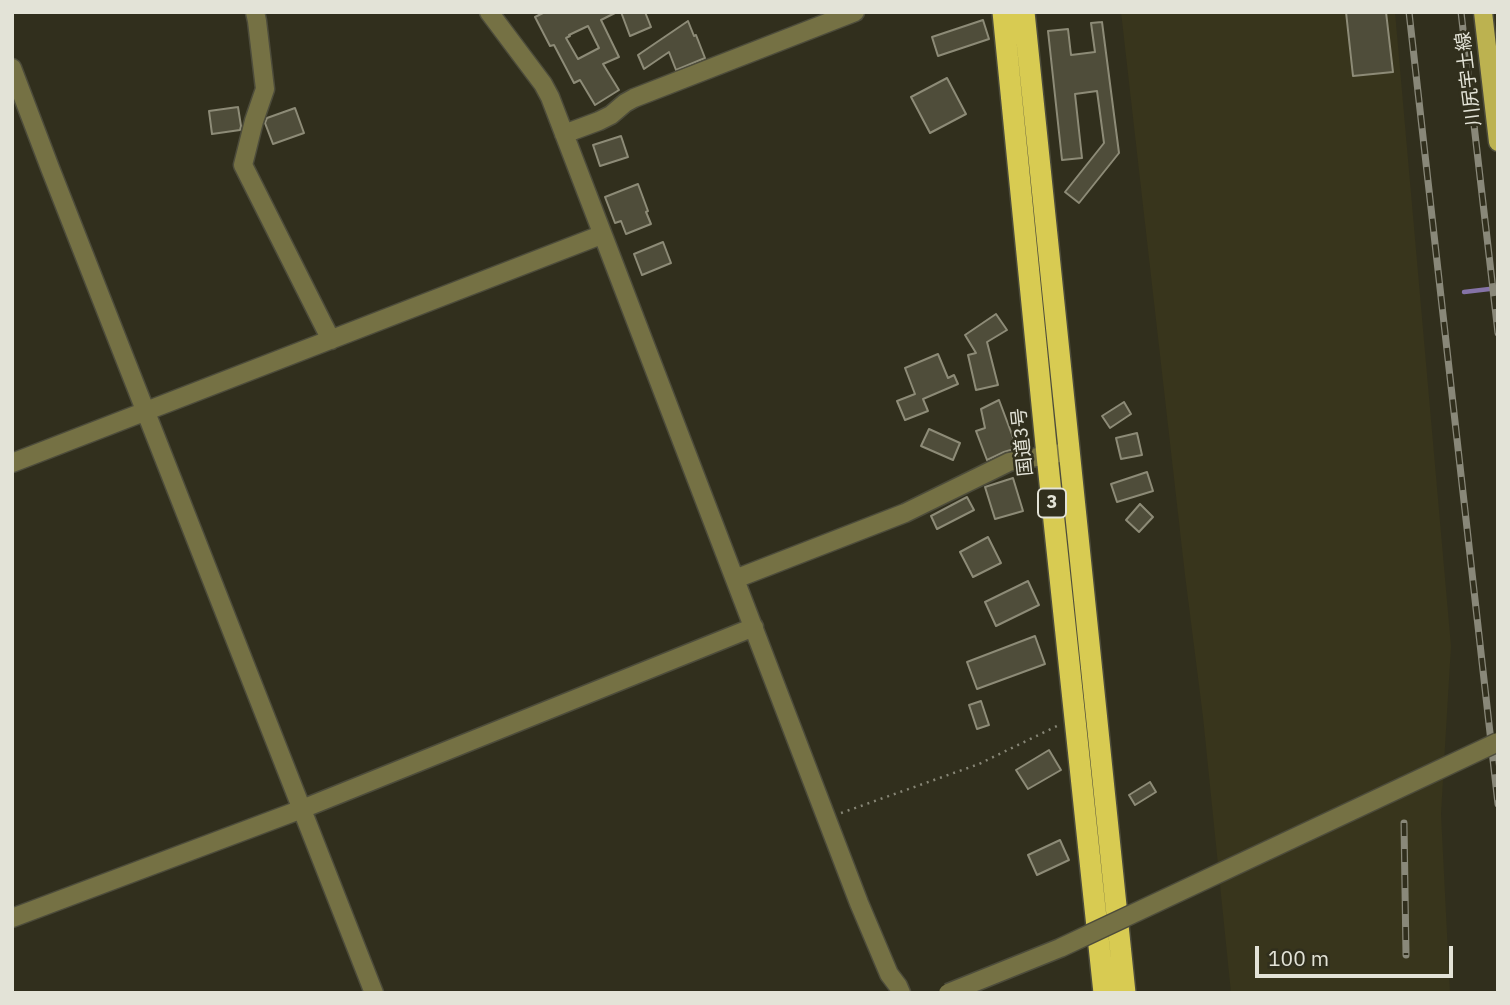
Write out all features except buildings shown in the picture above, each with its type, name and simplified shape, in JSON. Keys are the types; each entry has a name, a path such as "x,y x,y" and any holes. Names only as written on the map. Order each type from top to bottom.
{"highway":[{"name":"国道3号","path":"1003,12 1046,455 1104,993"},
{"name":"3","path":"1024,12 1125,993"}],"main road":[{"name":"川尻宇土線","path":"1483,12 1498,142"}],"street":[{"path":"255,12 265,89 243,165 331,340"},
{"path":"489,12 543,84 564,134 859,903 889,974 901,993"},
{"path":"564,134 611,115 634,98 855,12"},
{"path":"12,68 374,993"},
{"path":"12,463 601,235"},
{"path":"735,579 905,513 1009,462 1069,452"},
{"path":"12,918 302,809 754,627"},
{"path":"948,993 1060,948 1498,742"}],"path":[{"path":"827,818 979,764 1074,717"}],"shaded area":[{"path":"1121,12 1395,12 1451,646 1441,814 1450,993 1231,993 1203,717"}],"waterway":[{"path":"1464,292 1498,288"}],"railway":[{"path":"1409,12 1498,804"},
{"path":"1461,12 1498,333"},
{"path":"1404,823 1406,955"}]}
